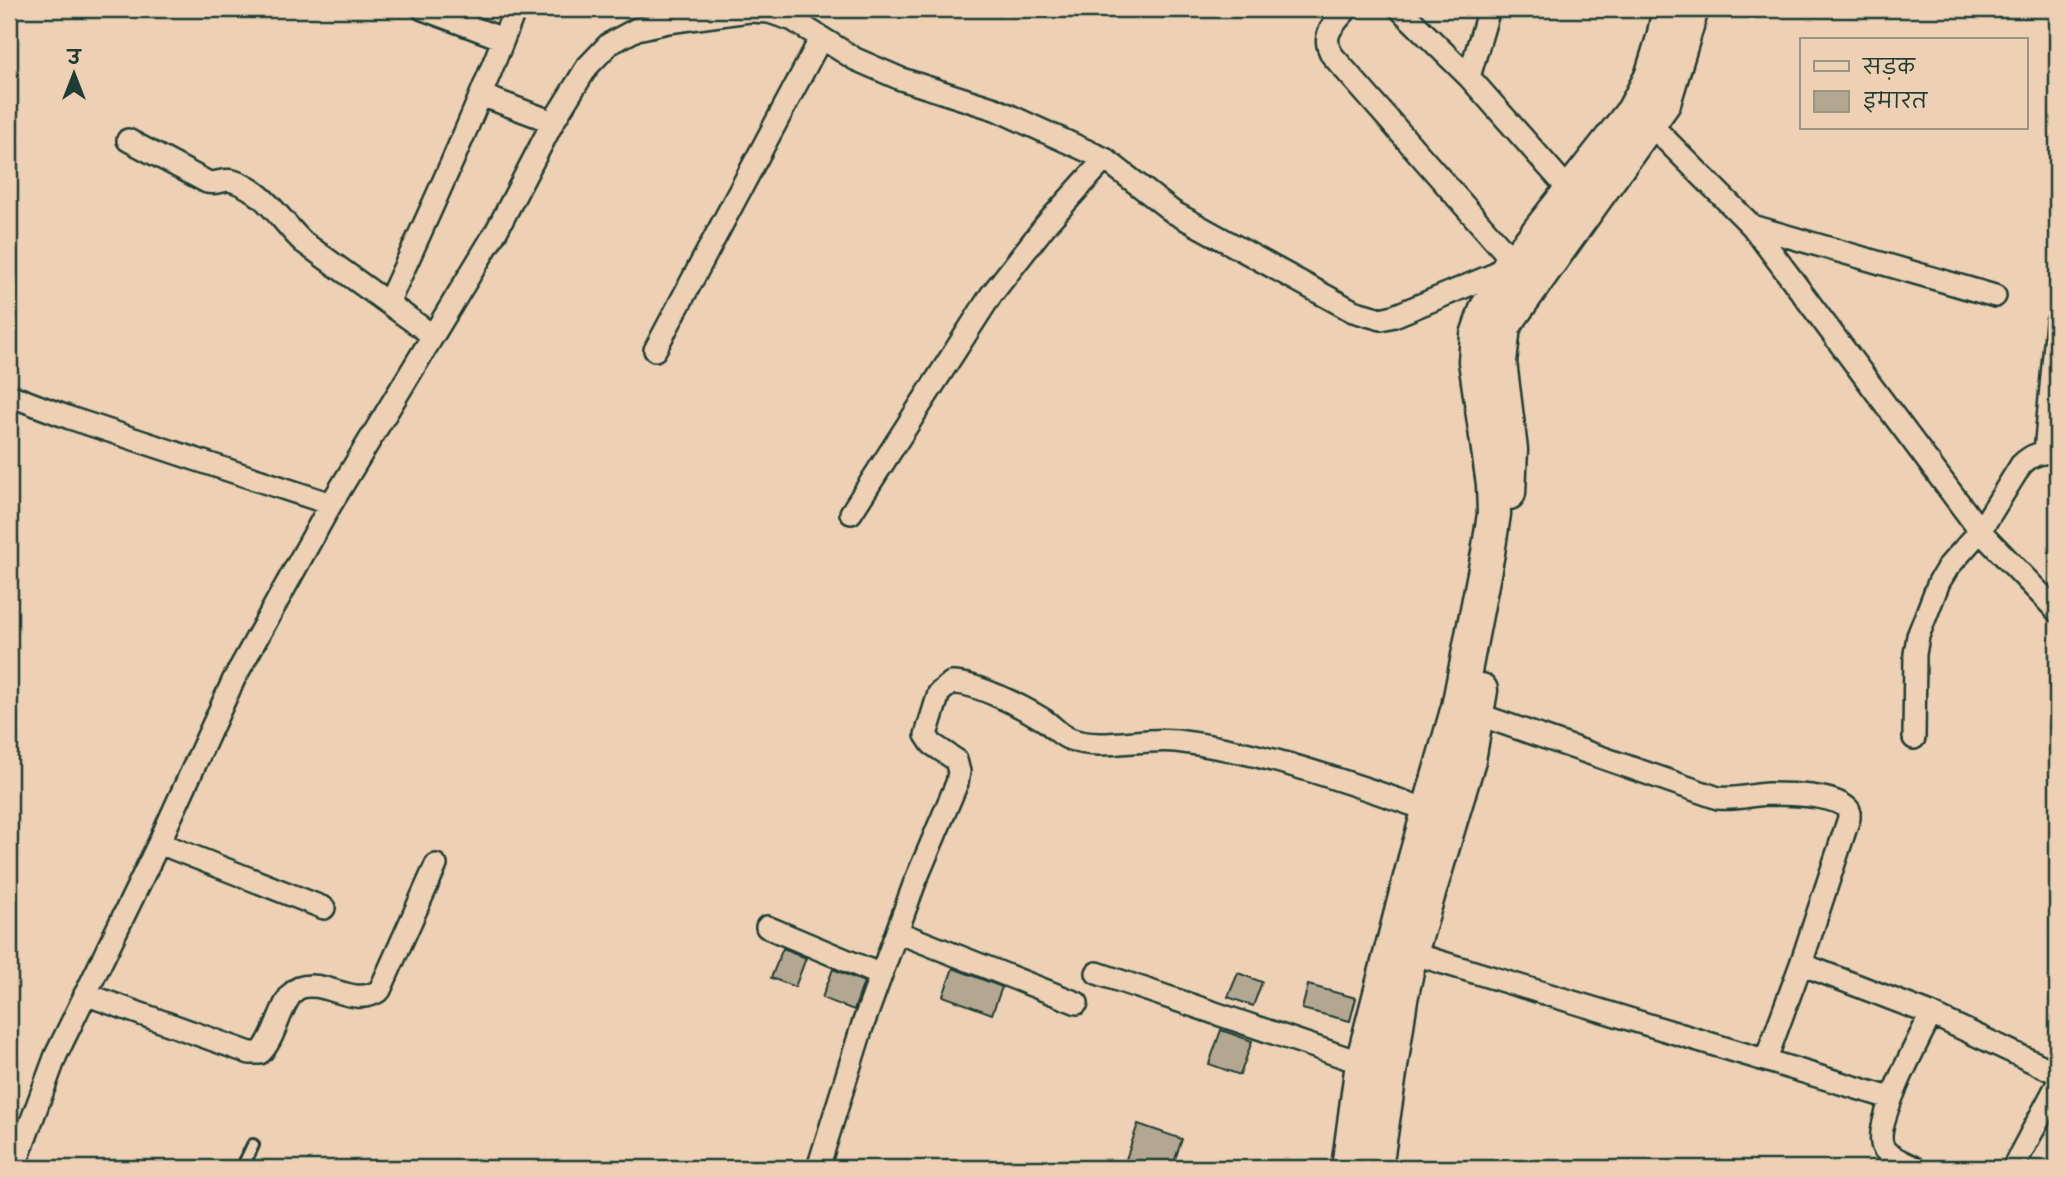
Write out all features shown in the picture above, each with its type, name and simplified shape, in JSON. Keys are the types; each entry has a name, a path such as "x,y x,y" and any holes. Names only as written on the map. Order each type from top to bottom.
{"main road":[{"path":"1348,1168 1363,1063 1391,946 1458,707 1489,553 1494,514 1493,484 1475,361 1477,335 1486,309 1507,272 1633,111 1651,77 1669,9"},
{"path":"1376,1168 1410,953 1469,760 1506,555 1511,450 1500,362 1504,326 1664,103 1692,9"}],"street":[{"path":"423,9 503,39"},
{"path":"388,303 436,201 515,9"},
{"path":"14,1168 56,1055 159,843 234,679 331,504 497,230 553,122 597,54 609,44 637,29 671,15 749,11 769,12 793,20 855,59 901,79 995,109 1104,159 1172,212 1353,311 1381,319 1493,275 1502,268 1507,258 1327,47 1328,31 1347,9"},
{"path":"1400,9 1469,77 1570,191"},
{"path":"1469,77 1489,9"},
{"path":"655,350 821,38"},
{"path":"481,95 553,122"},
{"path":"1649,123 1752,226 1980,531 2057,611"},
{"path":"128,140 206,182 212,184 228,180 246,187 273,207 303,243 432,335"},
{"path":"851,513 991,295 1048,222 1104,159"},
{"path":"1752,226 1995,296"},
{"path":"1914,738 1914,668 1918,636 1939,582 1948,566 1980,531 2021,465 2029,456 2051,452 2057,324"},
{"path":"9,395 70,418 331,504"},
{"path":"818,1168 862,1027 915,881 957,783 959,772 956,760 932,744 926,736 939,693 951,683 967,685 1025,708 1072,740 1090,744 1152,739 1201,745 1313,771 1428,810"},
{"path":"1477,714 1718,798 1735,800 1765,794 1793,794 1844,804 1849,810 1849,818 1801,964 1766,1059"},
{"path":"159,843 324,908"},
{"path":"85,994 250,1053 260,1053 268,1046 290,996 298,989 309,986 362,997 372,996 380,990 436,865"},
{"path":"767,927 881,975"},
{"path":"897,932 1077,1003"},
{"path":"1410,953 1890,1098"},
{"path":"1801,964 1931,1014 2057,1073"},
{"path":"1097,973 1363,1063"},
{"path":"1915,1168 1885,1151 1881,1138 1890,1098 1931,1014"},
{"path":"2016,1162 2057,1085"}],"lane":[{"path":"242,1168 253,1145"}],"building":[{"path":"783,948 806,958 795,987 771,978"},
{"path":"953,968 1002,987 992,1014 943,996"},
{"path":"833,969 864,982 854,1010 822,998"},
{"path":"1238,973 1262,982 1253,1006 1228,997"},
{"path":"1308,985 1356,998 1350,1021 1302,1009"},
{"path":"1221,1030 1252,1041 1240,1075 1209,1064"},
{"path":"1138,1124 1182,1139 1172,1168 1123,1168"}]}
